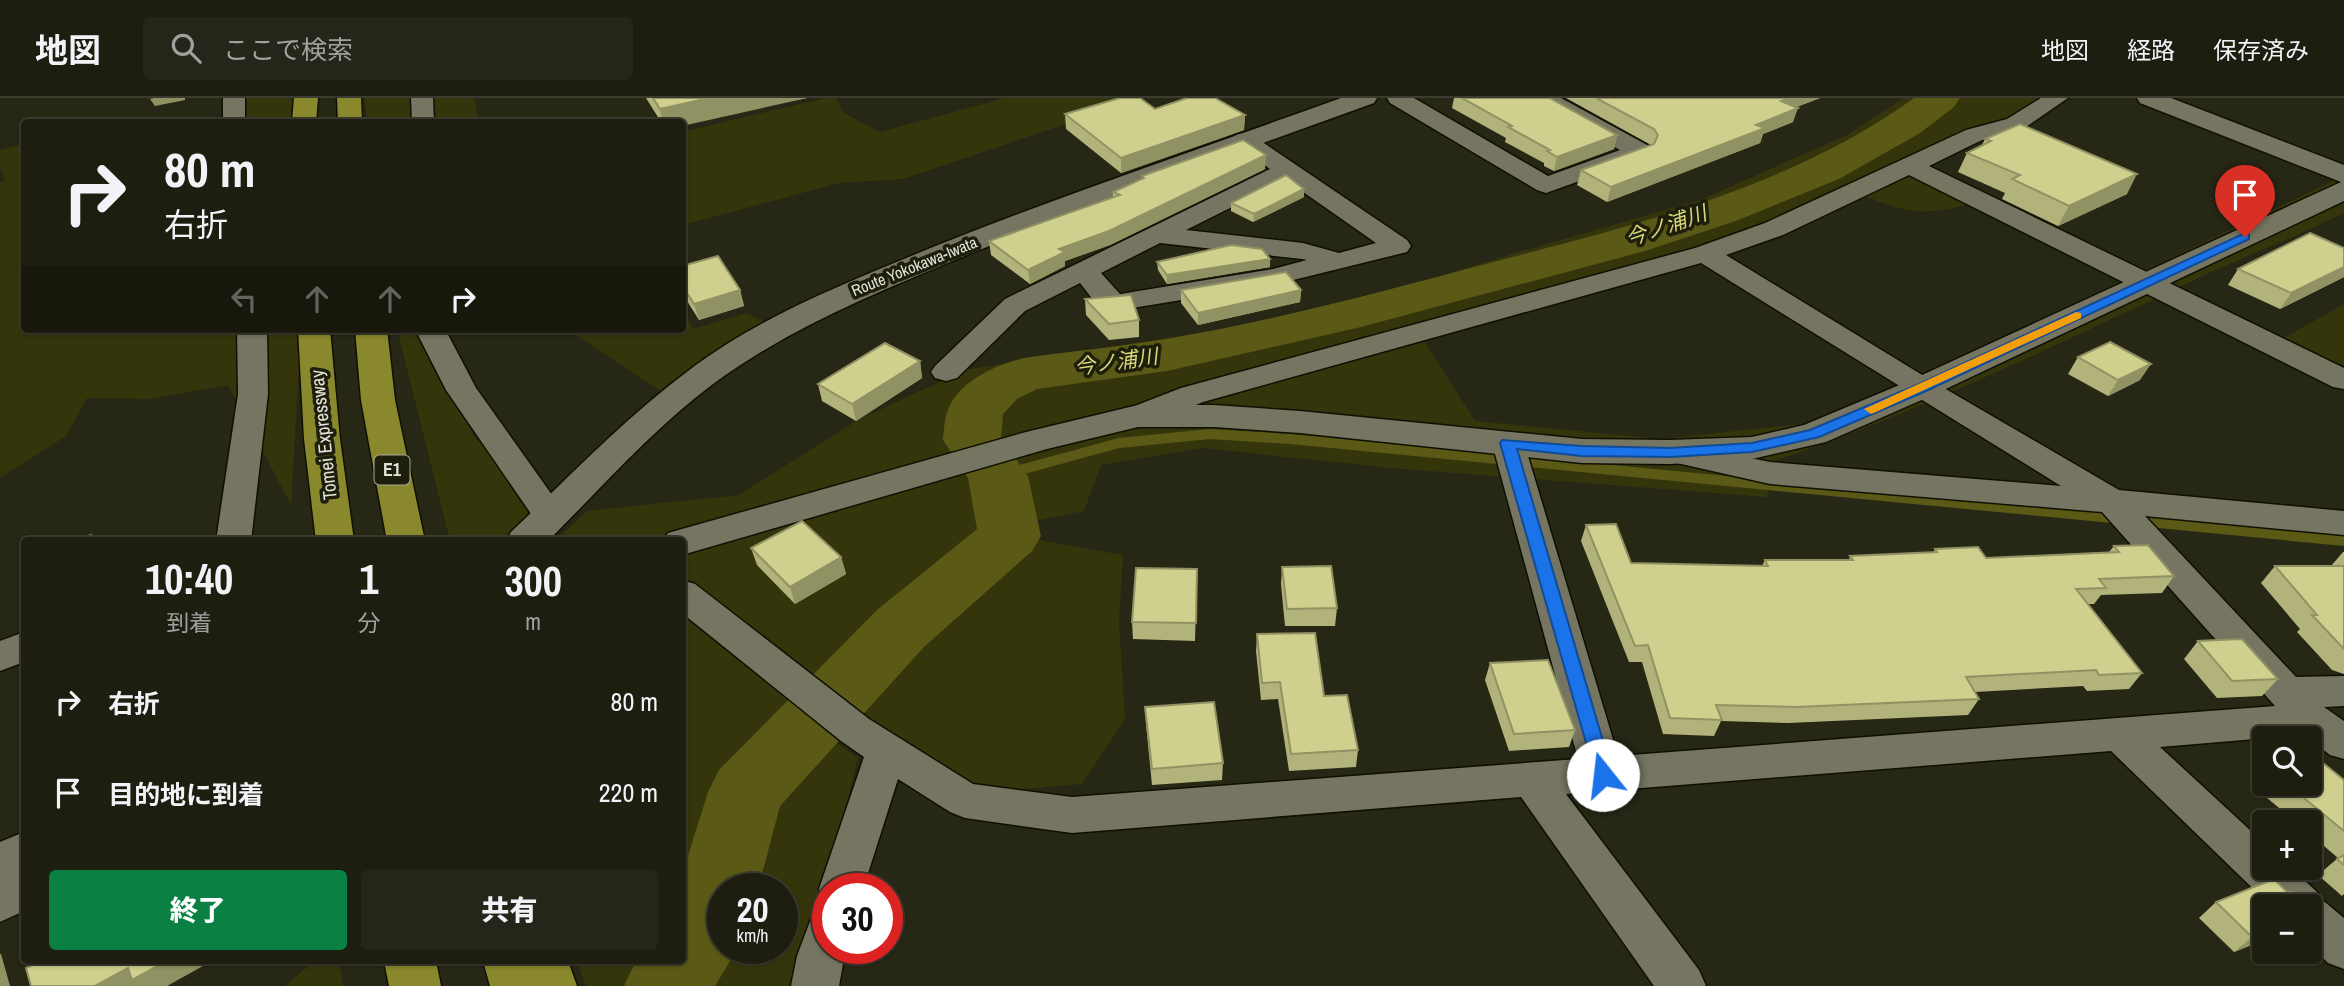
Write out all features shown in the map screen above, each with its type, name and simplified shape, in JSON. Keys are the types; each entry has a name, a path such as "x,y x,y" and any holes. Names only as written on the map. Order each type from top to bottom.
{"highway":[{"path":"304,119 306,98"},
{"path":"349,98 350,119"},
{"name":"Tomei Expressway","path":"314,333 322,439 334,537"},
{"name":"E1","path":"371,333 378,400 405,537"},
{"path":"411,964 415,986"},
{"path":"510,964 516,986"},
{"path":"543,964 551,986"}],"street":[{"path":"234,98 234,119"},
{"path":"422,98 423,119"},
{"name":"Route Yokokawa-Iwata","path":"529,537 642,427 701,377 833,299 942,254 1244,140 1365,98"},
{"path":"1398,98 1546,185 1640,151 1544,98"},
{"path":"686,541 1039,440 1138,416 1192,395 1705,254 1774,229 1975,135 2015,124 2057,98"},
{"path":"2149,98 2344,175"},
{"path":"1084,270 1107,299 1120,302 1273,277 1398,246 1244,140"},
{"path":"1910,166 2344,380"},
{"path":"946,372 1015,305 1288,170"},
{"path":"1138,416 1214,416 1582,451 1670,452 1752,448 1814,434 1922,388 2344,190"},
{"path":"1155,235 1303,251 1339,260"},
{"path":"1705,254 2112,501 2299,705 2344,743"},
{"path":"234,537 254,394 253,333"},
{"path":"432,333 461,390 550,516"},
{"path":"1508,443 1603,775"},
{"path":"1670,452 1770,473 2344,523"},
{"path":"686,596 871,740 965,800 1072,815 2120,734 2299,705 2344,691"},
{"path":"0,657 21,647"},
{"path":"2120,734 2288,894"},
{"path":"844,873 871,740"},
{"path":"1533,781 1682,986"},
{"path":"0,866 21,855"},
{"path":"0,900 21,888"},
{"path":"2322,927 2344,948"},
{"path":"815,986 819,964"}],"shaded area":[{"path":"228,98 312,98 311,119 223,119"},
{"path":"365,98 421,98 420,119 367,119"},
{"path":"422,98 474,98 478,119 423,119"},
{"path":"825,98 836,98 844,113 880,132 1005,98 1143,98 903,179 839,183 686,224 686,131"},
{"path":"1904,98 2057,98 1910,166 1980,201 1943,210 1916,211 1889,205 1854,192 1681,260 1415,335 1425,342 1475,421 1661,439 1802,424 1919,377 2344,176 2344,213 1977,381 1872,425 1765,464 1768,497 1391,468 1203,448 1101,465 1084,511 1024,523 1010,535 1123,555 1119,622 1125,719 1082,784 972,793 874,726 847,685 810,724 858,758 830,873 812,873 812,949 803,986 586,986 578,964 686,964 686,537 559,537 587,511 739,495 856,421 965,370 1317,314 1700,200 1845,136"},
{"path":"21,145 21,333 301,333 291,505 228,385 149,399 87,398 66,436 0,478 0,182 5,181 0,165 0,150"},
{"path":"2344,304 2344,373 2280,340"},
{"path":"747,313 765,323 674,400 573,333 686,333 686,314 693,329"},
{"path":"398,333 433,333 472,434 550,516 526,537 449,537"},
{"path":"311,964 339,964 343,986 285,986"}],"building":[{"path":"653,98 709,98 660,109"},
{"path":"1120,98 1140,98 1155,109 1187,98 1215,98 1245,115 1121,158 1065,114"},
{"path":"1462,98 1550,98 1617,135 1557,157 1547,151 1550,150 1508,127 1512,126"},
{"path":"1596,98 1789,98 1781,101 1798,108 1756,125 1765,128 1611,187 1581,170 1654,144 1658,135 1654,129"},
{"path":"2020,124 2137,174 2069,206 2012,179 2020,175 1967,153 1991,141 1985,139"},
{"path":"1243,140 1266,155 1109,231 1059,249 1065,252 1028,270 989,241 1120,195 1113,192 1144,178 1142,176"},
{"path":"1286,175 1304,189 1254,214 1231,203"},
{"path":"2310,233 2344,248 2344,267 2291,293 2238,269"},
{"path":"1231,245 1262,249 1270,259 1167,275 1157,262"},
{"path":"718,256 740,290 694,304 686,291 686,265"},
{"path":"1286,272 1301,290 1198,313 1181,290"},
{"path":"1131,295 1139,320 1109,324 1085,299"},
{"path":"2110,342 2151,364 2118,380 2078,357"},
{"path":"885,343 920,361 852,404 818,384"},
{"path":"802,521 841,557 790,587 751,548"},
{"path":"1616,524 1631,563 1768,566 1765,560 1853,560 1850,556 1937,552 1935,549 1978,547 1986,558 2119,552 2114,546 2148,545 2174,576 2099,579 2106,588 2076,589 2142,673 2099,675 2096,670 1966,677 1979,699 1796,707 1716,705 1722,720 1670,718 1648,645 1635,646 1586,525"},
{"path":"1331,566 1337,608 1287,609 1282,567"},
{"path":"2275,566 2344,566 2344,649 2312,615 2317,615"},
{"path":"1136,568 1197,569 1196,623 1132,622"},
{"path":"1315,633 1324,696 1347,695 1358,750 1291,754 1280,682 1262,683 1257,634"},
{"path":"2242,639 2278,679 2232,681 2198,641"},
{"path":"1548,660 1575,730 1514,734 1490,663"},
{"path":"1214,702 1223,763 1152,769 1145,707"},
{"path":"2322,762 2344,780 2344,831 2322,810 2302,796 2322,796"},
{"path":"2344,855 2344,865 2337,859"},
{"path":"2271,880 2275,880 2287,892 2295,894 2252,894 2252,937 2216,902"},
{"path":"34,964 161,964 132,980 128,968 95,986 31,986 26,968"}],"waterway":[{"name":"今ノ浦川","path":"686,958 708,925 746,792 901,628 1010,536 998,476 972,440 975,411 997,387 1024,374 1167,355 1361,312 1628,241 1720,211 1823,170 1905,124 1940,98"},
{"path":"998,476 1119,443 1210,434 1290,439 2122,519"},
{"path":"2138,521 2344,541"},
{"name":"今ノ浦川","path":"667,986 682,964"}],"slow traffic":[{"path":"1871,409 2076,316"}],"route":[{"path":"1603,775 1508,443 1582,451 1670,452 1752,448 1814,434 1922,388 2245,237"}]}
